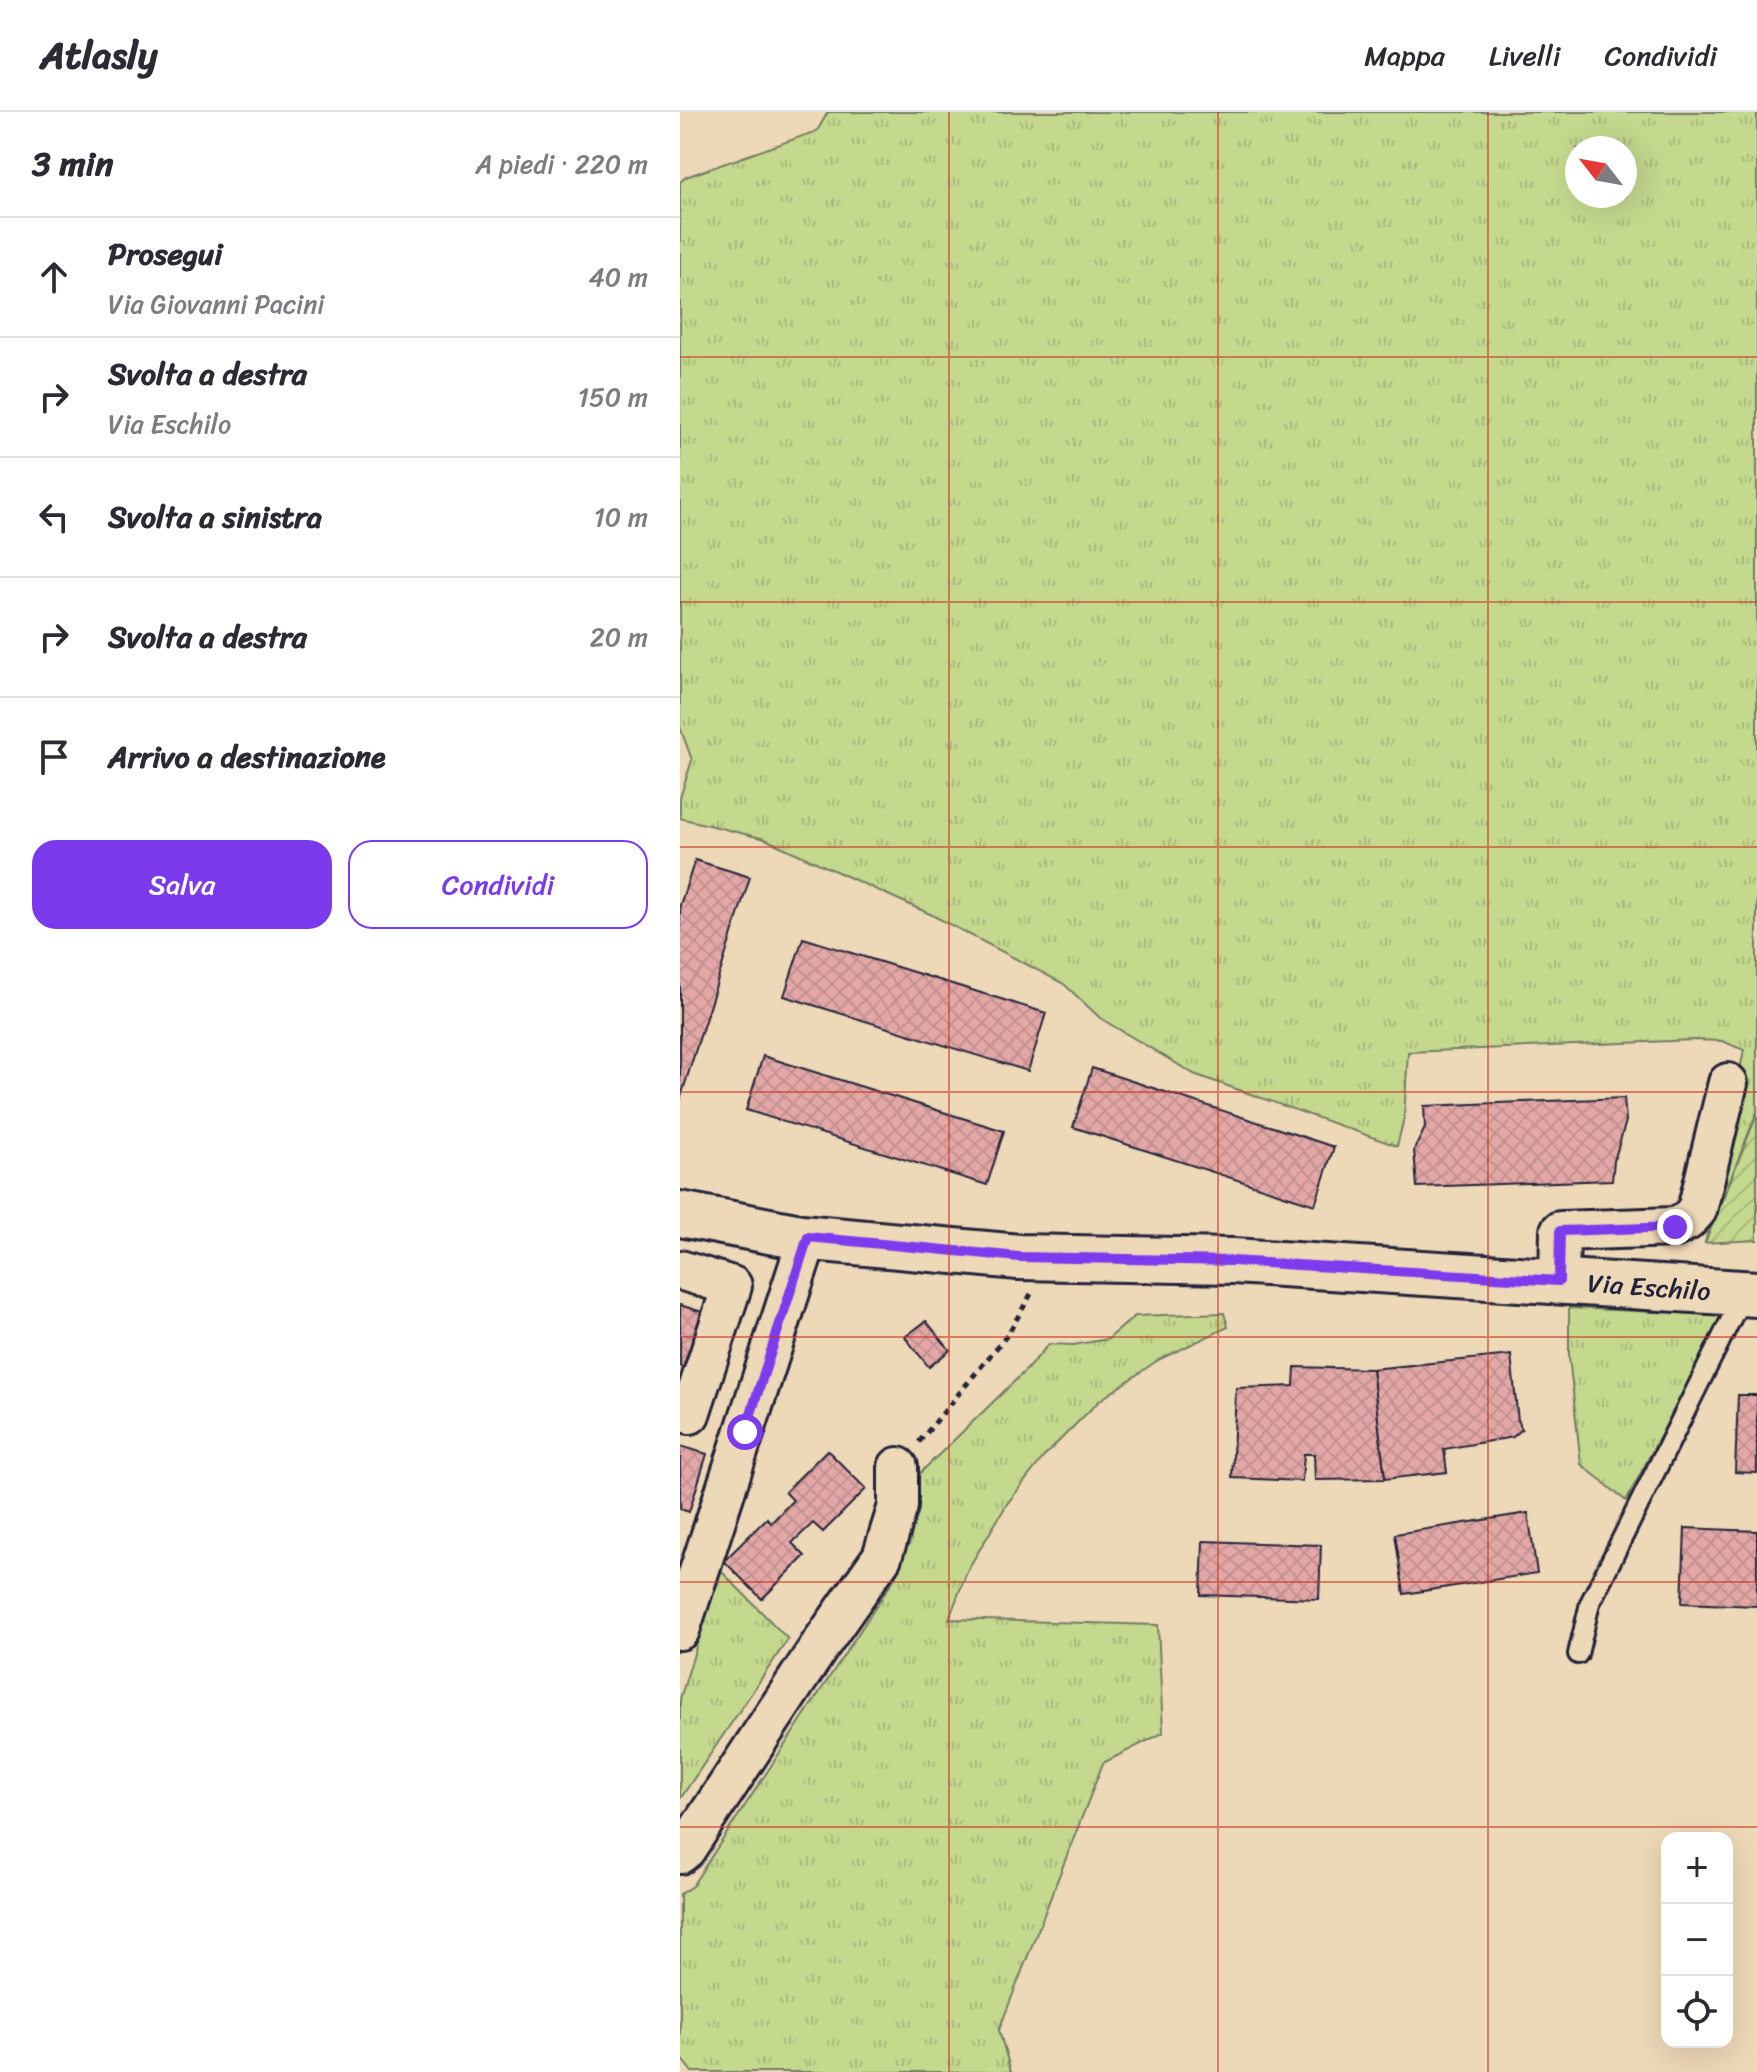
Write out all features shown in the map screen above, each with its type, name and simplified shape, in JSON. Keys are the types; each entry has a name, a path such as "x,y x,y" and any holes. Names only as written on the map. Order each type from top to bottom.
{"main road":[{"name":"Via Eschilo","path":"680,1214 808,1237 1053,1258 1233,1261 1750,1293"}],"street":[{"path":"1559,1281 1560,1231 1675,1227 1687,1221 1697,1210 1728,1083"},
{"path":"680,1630 693,1545 745,1432 808,1237"},
{"path":"680,1270 732,1286 685,1413 745,1432"},
{"path":"680,1854 882,1557 898,1506 898,1467"}],"lane":[{"path":"1578,1654 1590,1603 1750,1293"}],"path":[{"path":"898,1467 1008,1334 1053,1258"}],"green space":[{"path":"828,112 1757,112 1757,1112 1705,1243 1744,1050 1722,1041 1695,1040 1408,1052 1404,1118 1397,1146 1194,1074 1100,1018 1064,984 930,914 765,839 680,818 680,798 692,760 680,727 680,182 686,177 817,131"},
{"path":"1757,1112 1757,1240 1705,1243 1756,1117"},
{"path":"1569,1308 1724,1315 1626,1501 1581,1464 1569,1357"},
{"path":"1224,1313 1228,1327 1158,1360 1099,1401 1046,1454 1007,1504 968,1569 949,1619 1158,1625 1163,1733 1103,1763 999,2030 1011,2072 692,2072 680,2057 680,1894 692,1886 894,1579 911,1538 918,1475 1049,1344 1073,1345 1108,1339 1135,1316"},
{"path":"720,1570 788,1639 680,1799 680,1699"}],"building":[{"path":"695,860 750,877 680,1100 680,905"},
{"path":"803,938 1046,1013 1028,1071 784,996"},
{"path":"763,1056 1004,1131 987,1185 746,1110"},
{"path":"1092,1068 1334,1147 1315,1205 1073,1127"},
{"path":"1624,1098 1626,1121 1614,1161 1612,1180 1417,1187 1414,1150 1425,1128 1424,1106"},
{"path":"680,1305 705,1313 687,1369 680,1366"},
{"path":"926,1321 950,1350 929,1367 905,1337"},
{"path":"1511,1355 1518,1421 1522,1429 1513,1437 1444,1449 1447,1472 1385,1479 1372,1369"},
{"path":"1295,1367 1372,1369 1385,1479 1315,1480 1314,1454 1304,1454 1302,1481 1232,1478 1236,1388 1294,1386"},
{"path":"1738,1395 1757,1395 1757,1473 1735,1472"},
{"path":"680,1446 707,1454 689,1512 680,1509"},
{"path":"827,1450 866,1489 823,1532 813,1523 792,1543 805,1556 762,1599 724,1561 767,1518 771,1523 793,1500 785,1492"},
{"path":"1528,1513 1537,1573 1404,1594 1395,1534"},
{"path":"1685,1528 1757,1531 1757,1606 1682,1603"},
{"path":"1203,1541 1321,1545 1319,1599 1201,1595"}],"route":[{"path":"745,1432 808,1237 1019,1257 1233,1261 1559,1281 1560,1231 1675,1227"}]}
